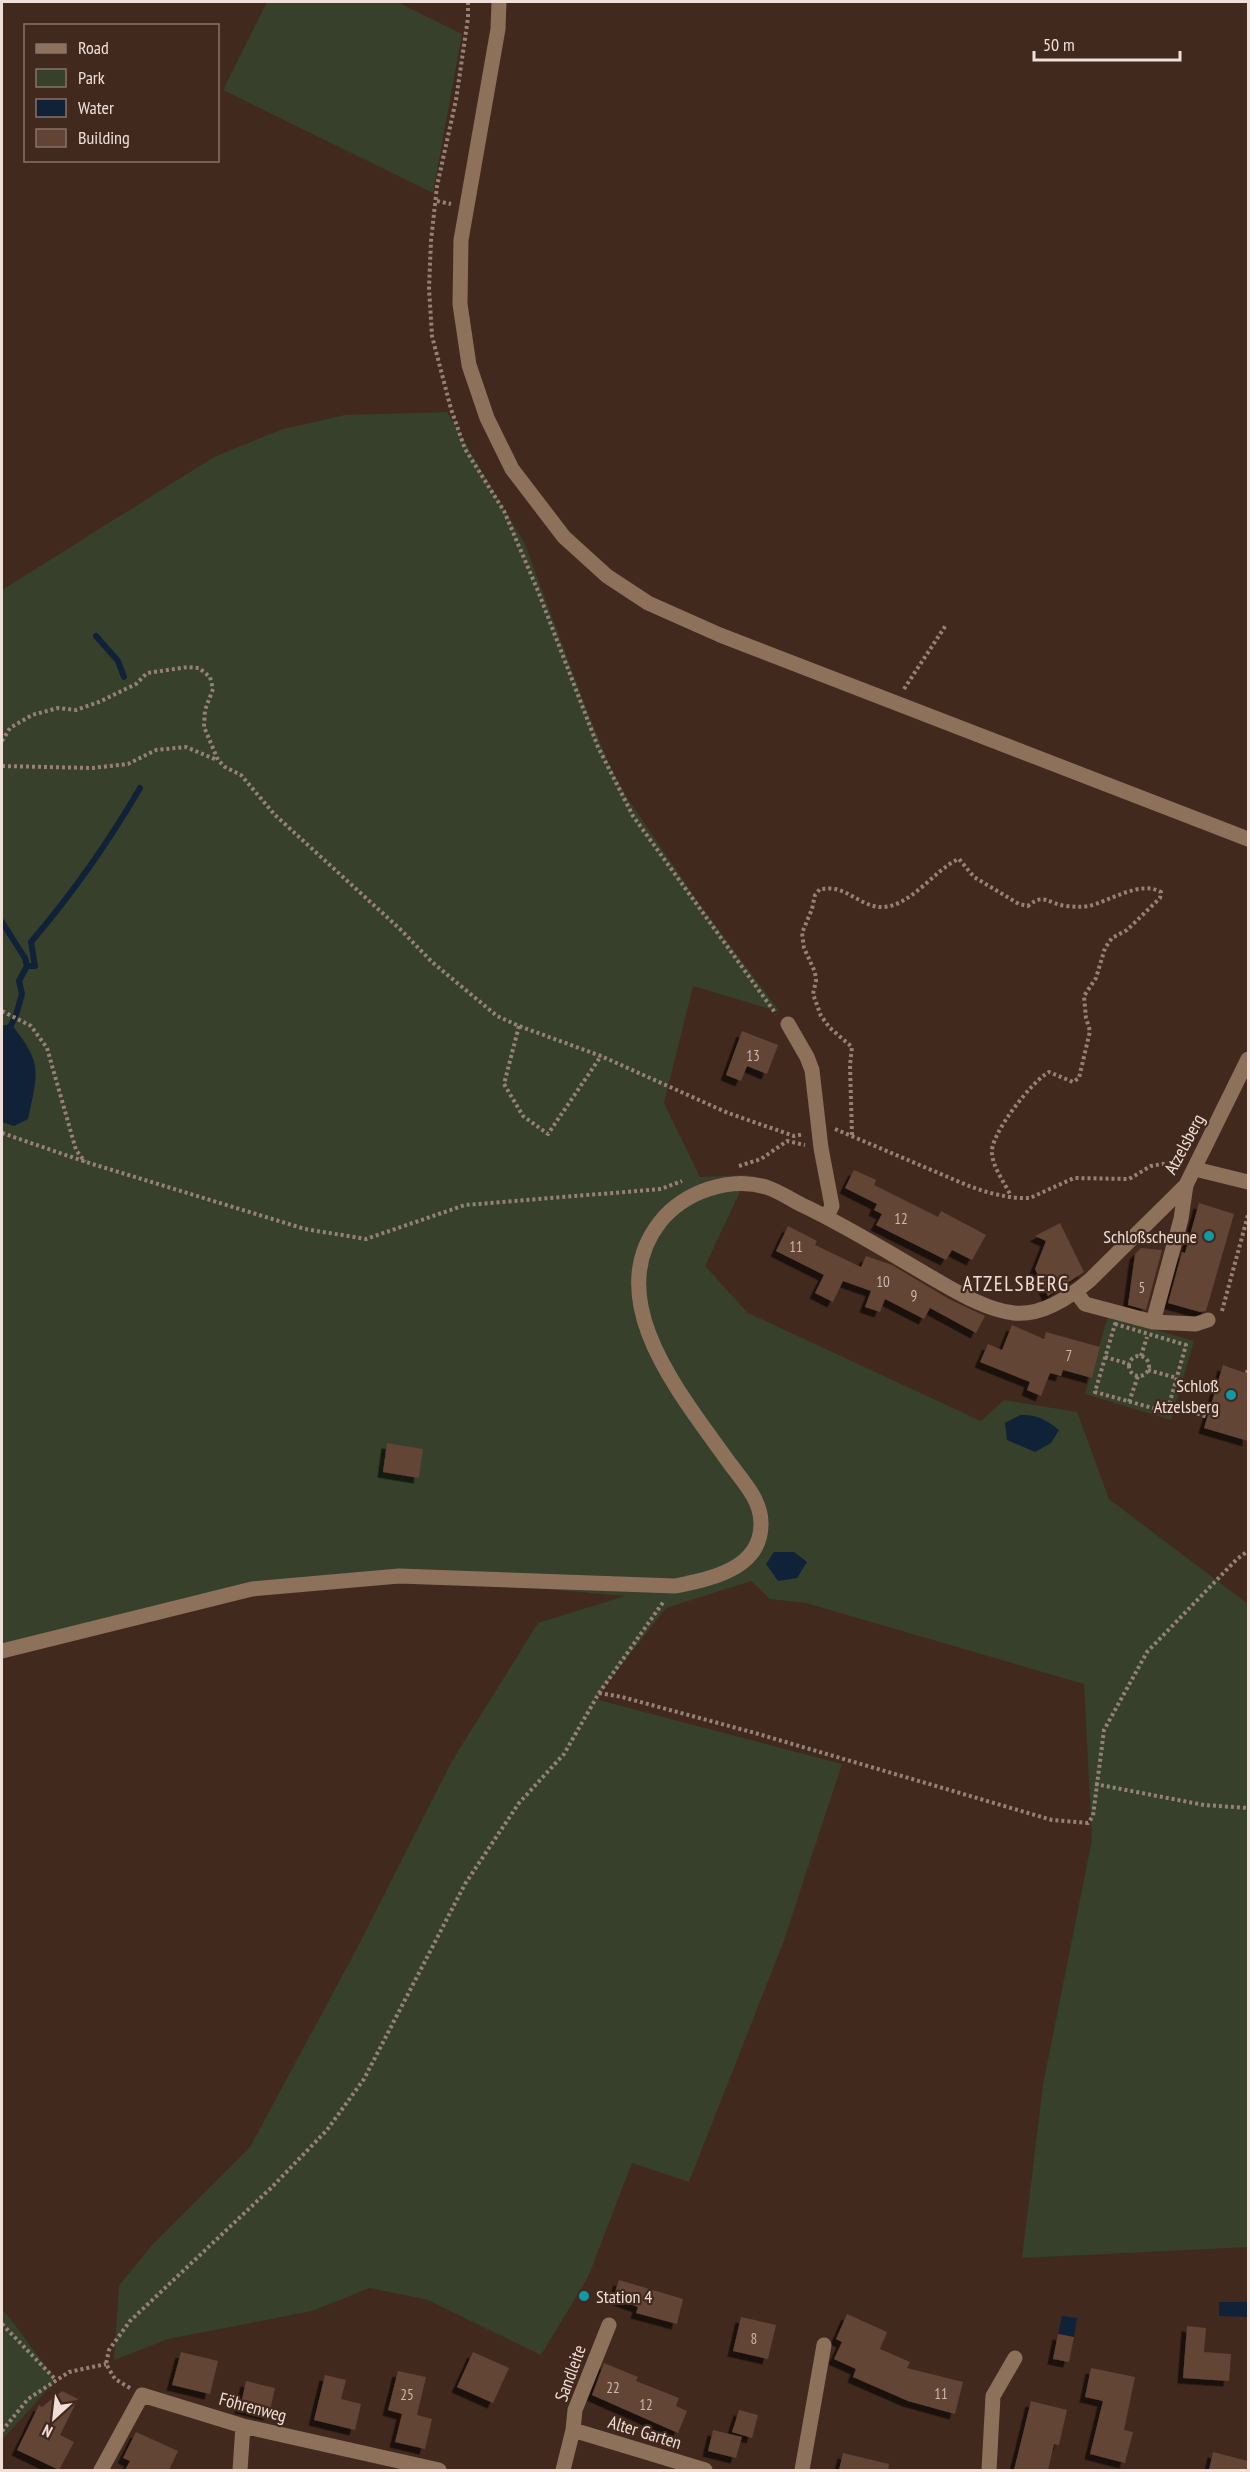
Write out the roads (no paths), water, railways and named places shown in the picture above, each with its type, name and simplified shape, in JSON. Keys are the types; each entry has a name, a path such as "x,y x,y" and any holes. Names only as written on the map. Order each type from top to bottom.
{"street":[{"path":"499,2 498,29 461,240 460,304 470,365 487,418 512,469 564,537 607,576 648,603 720,635 1248,839"},
{"path":"788,1024 807,1056 812,1070 821,1148 832,1206 827,1216"},
{"name":"Atzelsberg","path":"2,1651 252,1589 399,1576 675,1586 715,1578 745,1561 757,1544 761,1522 755,1498 703,1426 659,1357 639,1308 637,1286 639,1262 648,1240 673,1208 705,1190 728,1184 765,1187 827,1216 952,1289 984,1305 1013,1313 1036,1312 1076,1292 1153,1220 1186,1185 1248,1059"},
{"path":"1195,1169 1248,1182"},
{"path":"1153,1322 1180,1219 1186,1185"},
{"path":"1076,1292 1085,1304 1153,1322 1196,1324 1208,1320"},
{"name":"Sandleite","path":"562,2470 573,2430 575,2410 609,2325"},
{"path":"802,2470 824,2345"},
{"path":"989,2470 993,2396 1015,2358"},
{"name":"Föhrenweg","path":"102,2470 142,2395 243,2426 439,2470"},
{"path":"240,2470 243,2426"},
{"name":"Alter Garten","path":"573,2430 705,2470"}],"water":[{"path":"11,1024 29,1049 35,1068 34,1090 28,1119 14,1126 2,1122 2,1026"},
{"path":"1020,1415 1041,1418 1059,1430 1051,1443 1035,1452 1007,1440 1005,1423"},
{"path":"774,1552 794,1552 807,1562 797,1578 778,1581 766,1564"},
{"path":"1219,2302 1248,2302 1248,2317 1219,2316"},
{"path":"1062,2316 1077,2318 1074,2337 1058,2334"}],"waterway":[{"path":"96,636 118,661 124,677"},
{"path":"27,966 35,966 31,942 89,868 140,788"},
{"path":"2,922 25,958 27,966 19,981 22,994 16,1015"},
{"path":"2,1044 14,1019"}],"place":[{"name":"Schloßscheune","path":"1209,1236"},
{"name":"Schloß Atzelsberg","path":"1231,1395"},
{"name":"Station 4","path":"584,2296"}],"district":[{"name":"ATZELSBERG","path":"1016,1283"}]}
